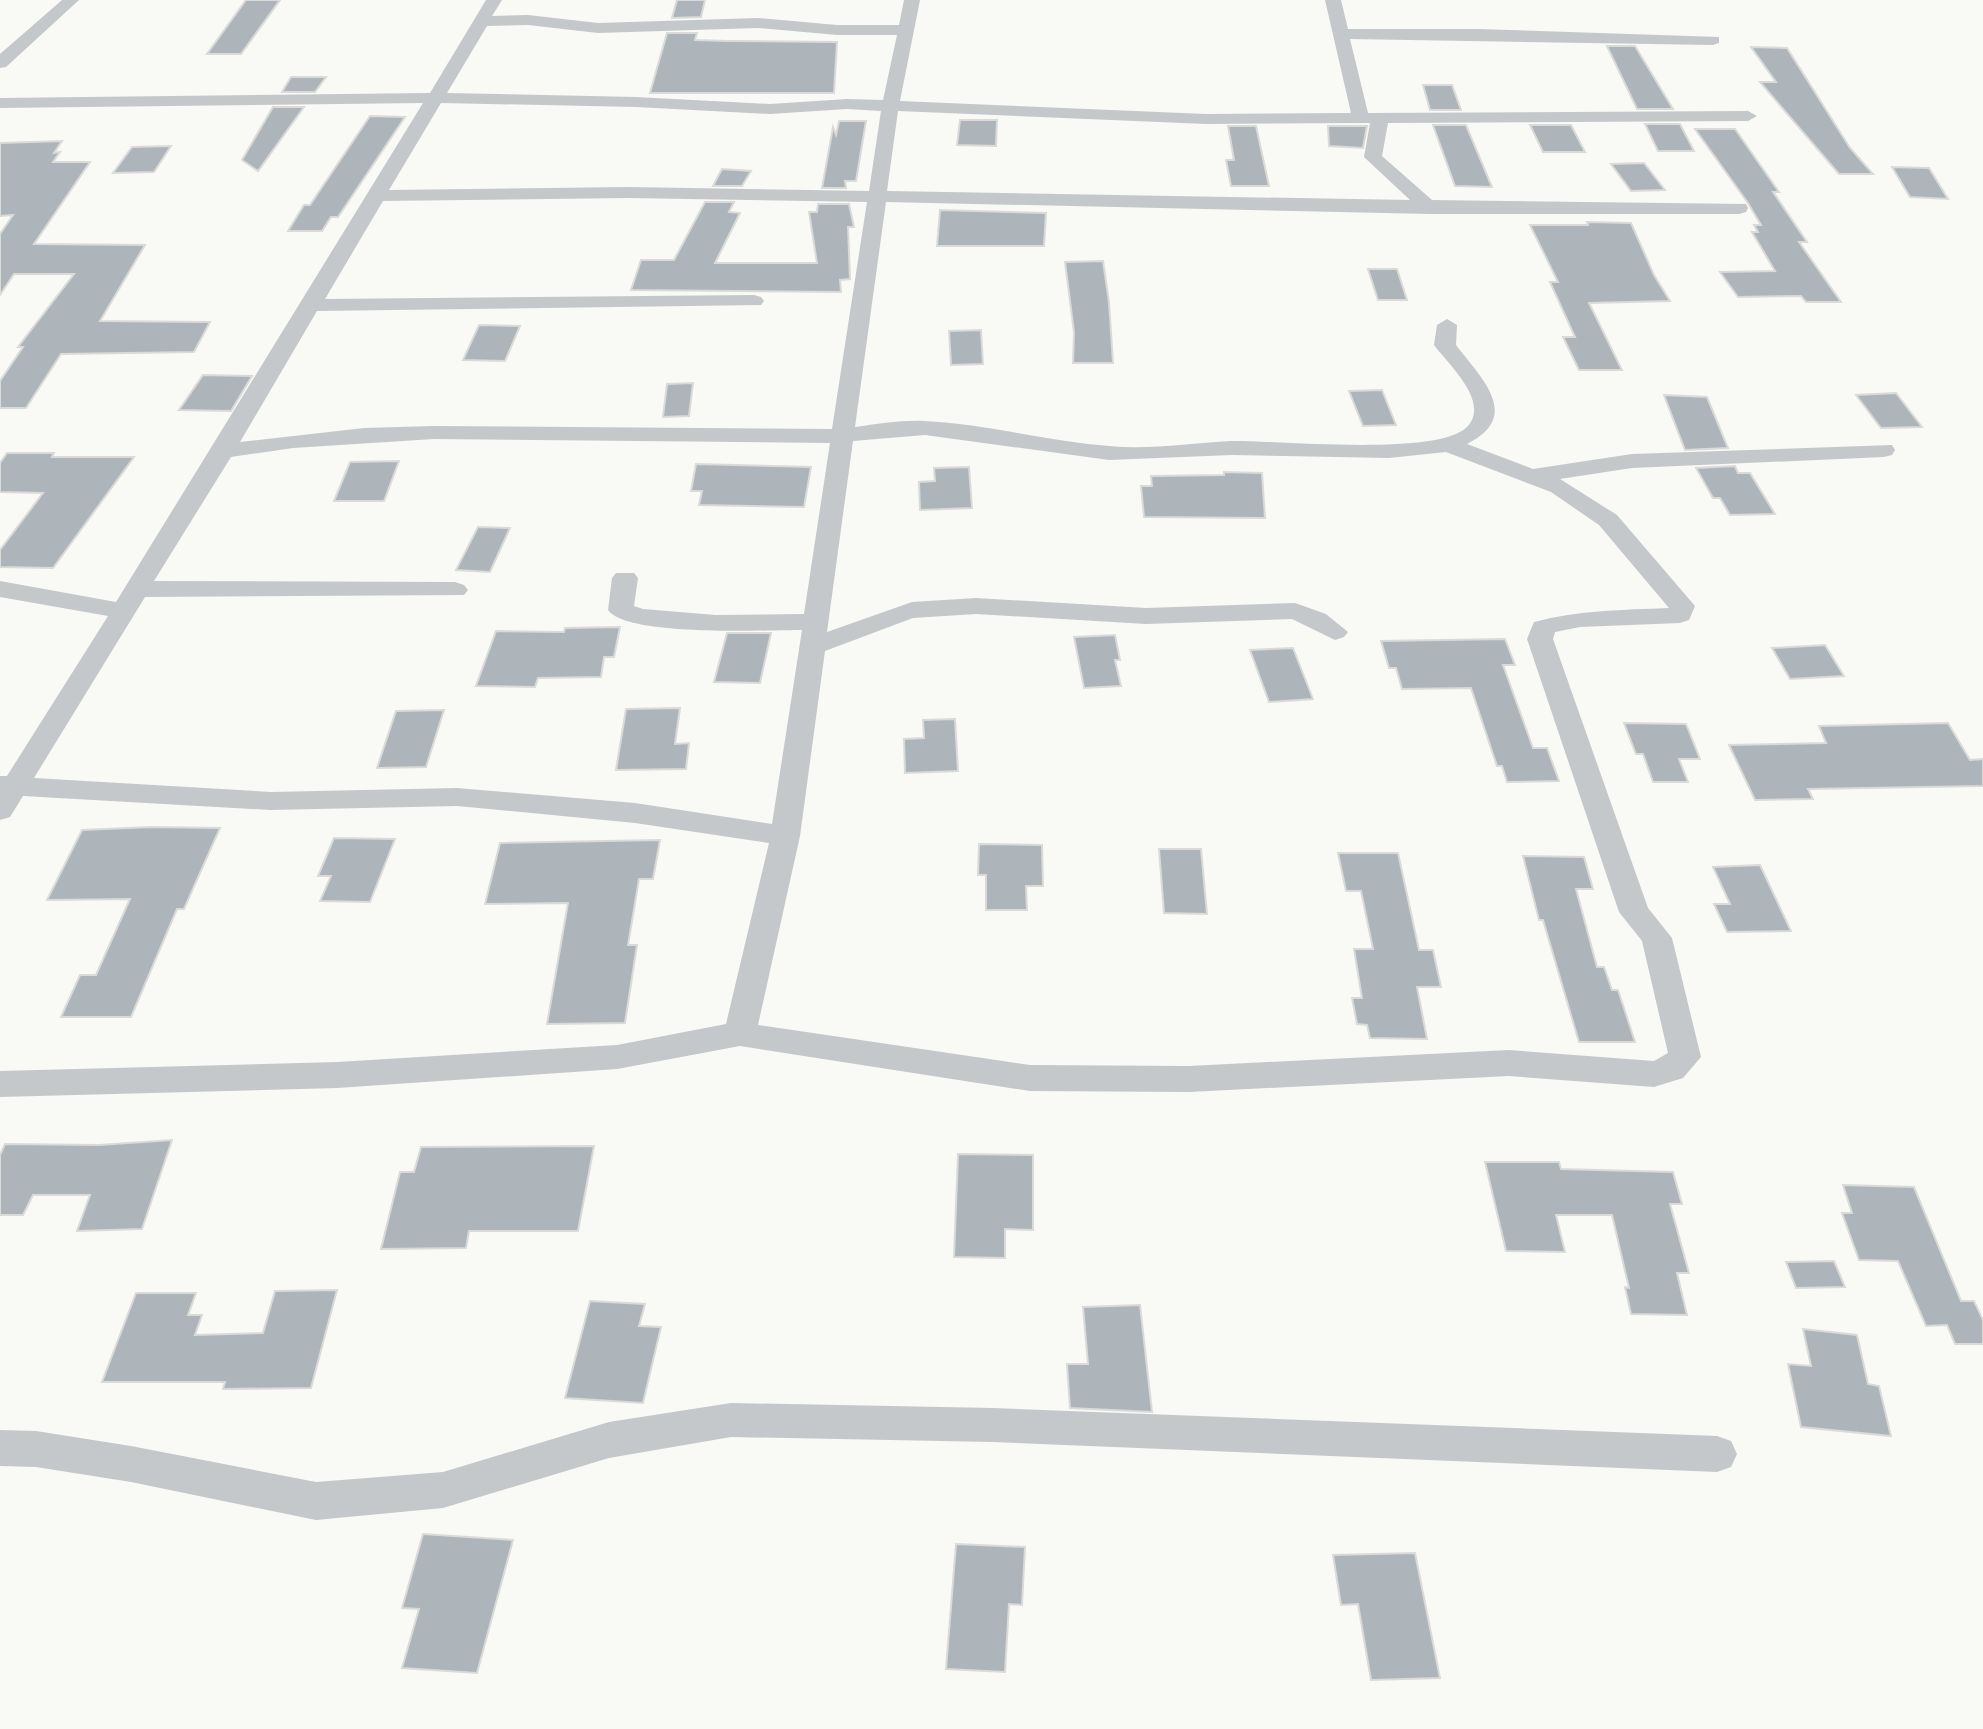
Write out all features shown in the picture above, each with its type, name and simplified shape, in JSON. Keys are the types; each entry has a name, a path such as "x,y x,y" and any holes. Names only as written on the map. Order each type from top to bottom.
{"street":[{"path":"0,63 71,0"},
{"path":"5,794 223,451 494,0"},
{"path":"740,1034 785,836 890,107 912,0"},
{"path":"1333,0 1361,118"},
{"path":"482,21 528,20 598,28 758,23 836,30 906,30"},
{"path":"1341,34 1479,34 1713,40"},
{"path":"0,103 433,98 636,102 733,109 848,104 1206,119 1748,116"},
{"path":"1380,118 1373,157 1430,208"},
{"path":"377,195 492,197 660,193 1430,208 1740,208"},
{"path":"309,305 754,301"},
{"path":"223,451 326,437 535,431 842,437 899,428 925,428 1109,453 1142,454 1245,447 1389,451 1448,445 1476,432 1485,413 1482,393 1445,345 1447,325"},
{"path":"0,1084 337,1075 617,1056 740,1034 1030,1078 1189,1079 1509,1063 1654,1074 1671,1069 1685,1057 1657,938 1634,912 1540,639 1543,627 1580,619 1680,615 1682,606 1608,520 1559,486 1448,445"},
{"path":"1533,476 1632,461 1884,450"},
{"path":"625,578 621,610 639,616 814,635 912,610 976,606 1146,616 1295,611 1317,619 1335,632"},
{"path":"0,589 123,611"},
{"path":"137,589 455,590"},
{"path":"5,794 271,801 457,797 635,813 785,836"},
{"path":"0,1448 36,1449 131,1464 316,1501 443,1490 609,1440 730,1420 993,1425 1717,1454"}],"building":[{"path":"246,0 280,0 241,54 207,54"},
{"path":"677,0 705,0 701,17 672,18"},
{"path":"667,33 697,33 695,40 837,42 834,93 650,93"},
{"path":"1607,46 1635,46 1673,109 1637,109"},
{"path":"1751,47 1787,48 1850,148 1873,174 1839,174 1760,82 1776,82"},
{"path":"291,77 326,77 315,92 282,92"},
{"path":"1423,85 1452,85 1461,110 1430,110"},
{"path":"273,107 304,107 258,171 242,160"},
{"path":"370,116 405,117 338,217 331,217 322,231 288,231 304,205 310,205"},
{"path":"960,120 997,120 996,146 957,145"},
{"path":"839,121 866,121 856,181 845,181 846,188 822,188 833,127 836,135"},
{"path":"1645,124 1680,124 1694,151 1658,151"},
{"path":"1433,125 1466,125 1492,187 1455,186"},
{"path":"1530,125 1571,125 1585,152 1543,152"},
{"path":"1228,126 1256,126 1269,186 1231,186 1226,160 1234,160"},
{"path":"1328,126 1367,126 1363,148 1329,146"},
{"path":"1695,129 1735,129 1779,192 1773,192 1807,242 1799,242 1841,302 1806,302 1801,296 1738,297 1720,272 1775,271 1752,232 1758,232 1754,225 1761,225"},
{"path":"62,141 54,153 60,152 53,162 90,162 34,244 145,245 100,321 210,322 194,352 61,354 26,408 0,408 0,381 23,347 18,347 74,274 14,274 0,295 0,234 13,215 0,216 0,143"},
{"path":"171,146 154,172 113,173 132,147"},
{"path":"1644,163 1665,190 1631,191 1611,164"},
{"path":"1892,167 1929,168 1948,199 1910,197"},
{"path":"722,169 751,171 742,186 713,186"},
{"path":"705,202 734,202 729,212 740,213 715,263 817,263 809,212 817,212 818,204 849,204 854,227 848,227 850,279 840,280 841,292 631,290 641,260 674,260"},
{"path":"940,210 1046,213 1044,246 937,246"},
{"path":"1587,222 1631,223 1654,275 1670,301 1589,303 1622,370 1579,370 1563,337 1575,337 1550,282 1558,282 1530,225 1588,225"},
{"path":"1103,261 1113,363 1073,363 1074,332 1065,262"},
{"path":"1368,269 1397,269 1407,300 1378,300"},
{"path":"479,325 520,326 505,361 463,360"},
{"path":"981,330 983,364 951,365 949,331"},
{"path":"203,375 252,376 231,411 179,410"},
{"path":"693,383 689,416 663,417 667,384"},
{"path":"1382,390 1396,425 1363,426 1349,391"},
{"path":"1896,393 1922,427 1881,428 1856,395"},
{"path":"1664,395 1707,397 1728,448 1685,450"},
{"path":"7,453 54,453 52,457 134,457 53,568 0,567 0,550 43,493 0,492 0,463"},
{"path":"399,461 384,501 334,501 350,462"},
{"path":"696,464 811,467 804,507 699,505 702,491 691,491"},
{"path":"1735,466 1738,473 1750,473 1775,514 1730,515 1720,498 1713,498 1696,468"},
{"path":"969,467 972,508 920,510 919,482 935,481 934,468"},
{"path":"1224,472 1262,473 1265,518 1144,517 1141,486 1152,486 1151,476 1224,475"},
{"path":"478,527 510,528 490,572 456,570"},
{"path":"620,627 614,657 604,657 601,677 538,678 535,687 476,686 496,631 564,632 565,628"},
{"path":"727,633 771,633 760,683 714,682"},
{"path":"1115,635 1120,660 1115,660 1121,686 1084,688 1074,637"},
{"path":"1505,639 1515,665 1503,665 1533,748 1547,748 1559,781 1507,782 1502,766 1497,766 1471,688 1402,689 1396,668 1389,668 1381,641"},
{"path":"1825,645 1844,676 1790,679 1772,648"},
{"path":"1293,648 1313,699 1269,702 1250,650"},
{"path":"680,708 675,744 689,743 686,769 616,770 626,709"},
{"path":"444,710 426,767 377,768 396,711"},
{"path":"955,719 958,771 905,773 904,739 924,738 923,720"},
{"path":"1624,723 1686,724 1700,759 1679,759 1688,782 1653,782 1643,754 1636,754"},
{"path":"1948,723 1970,760 1983,759 1983,786 1808,789 1813,799 1755,800 1729,745 1826,743 1819,726"},
{"path":"220,828 184,909 177,909 131,1017 61,1017 80,975 96,975 130,899 47,900 82,830"},
{"path":"334,838 395,839 370,902 320,901 331,876 318,876"},
{"path":"660,840 653,879 639,879 628,945 637,945 625,1023 547,1024 568,903 485,904 500,843"},
{"path":"979,844 1042,845 1043,886 1026,886 1027,910 986,910 986,875 978,875"},
{"path":"1159,849 1201,849 1207,914 1164,913"},
{"path":"1338,853 1398,853 1419,950 1433,950 1441,987 1417,987 1427,1039 1370,1038 1367,1025 1357,1024 1352,998 1362,998 1354,949 1373,949 1361,891 1346,891"},
{"path":"1523,856 1584,857 1593,889 1576,889 1597,967 1604,967 1612,990 1618,990 1635,1042 1579,1042 1543,920 1539,920"},
{"path":"1760,865 1791,931 1727,932 1714,904 1730,904 1713,867"},
{"path":"172,1140 142,1229 77,1231 90,1195 33,1195 23,1215 0,1215 0,1155 5,1144 99,1145"},
{"path":"594,1146 578,1231 469,1231 466,1248 381,1249 400,1172 414,1172 421,1147"},
{"path":"958,1154 1033,1155 1033,1230 1005,1229 1005,1258 954,1257"},
{"path":"1485,1162 1559,1162 1561,1169 1673,1172 1682,1204 1670,1204 1689,1273 1677,1273 1687,1315 1631,1314 1625,1287 1629,1288 1612,1215 1556,1215 1565,1252 1506,1251"},
{"path":"1843,1185 1914,1187 1961,1301 1974,1301 1983,1320 1983,1344 1955,1344 1947,1325 1926,1326 1898,1261 1859,1260 1842,1213 1852,1213"},
{"path":"1834,1261 1845,1287 1796,1288 1786,1262"},
{"path":"337,1290 311,1388 223,1389 225,1382 102,1382 136,1293 196,1293 188,1315 202,1315 195,1335 263,1333 275,1291"},
{"path":"590,1301 645,1304 639,1326 661,1327 643,1403 565,1398"},
{"path":"1140,1305 1152,1412 1070,1408 1067,1364 1088,1364 1083,1307"},
{"path":"1803,1329 1857,1335 1868,1384 1879,1386 1891,1436 1801,1427 1788,1364 1811,1366"},
{"path":"423,1534 513,1540 477,1673 402,1668 419,1609 402,1608"},
{"path":"956,1544 1025,1547 1022,1605 1009,1604 1005,1672 946,1669"},
{"path":"1415,1553 1440,1678 1371,1680 1358,1604 1341,1605 1333,1555"}]}
